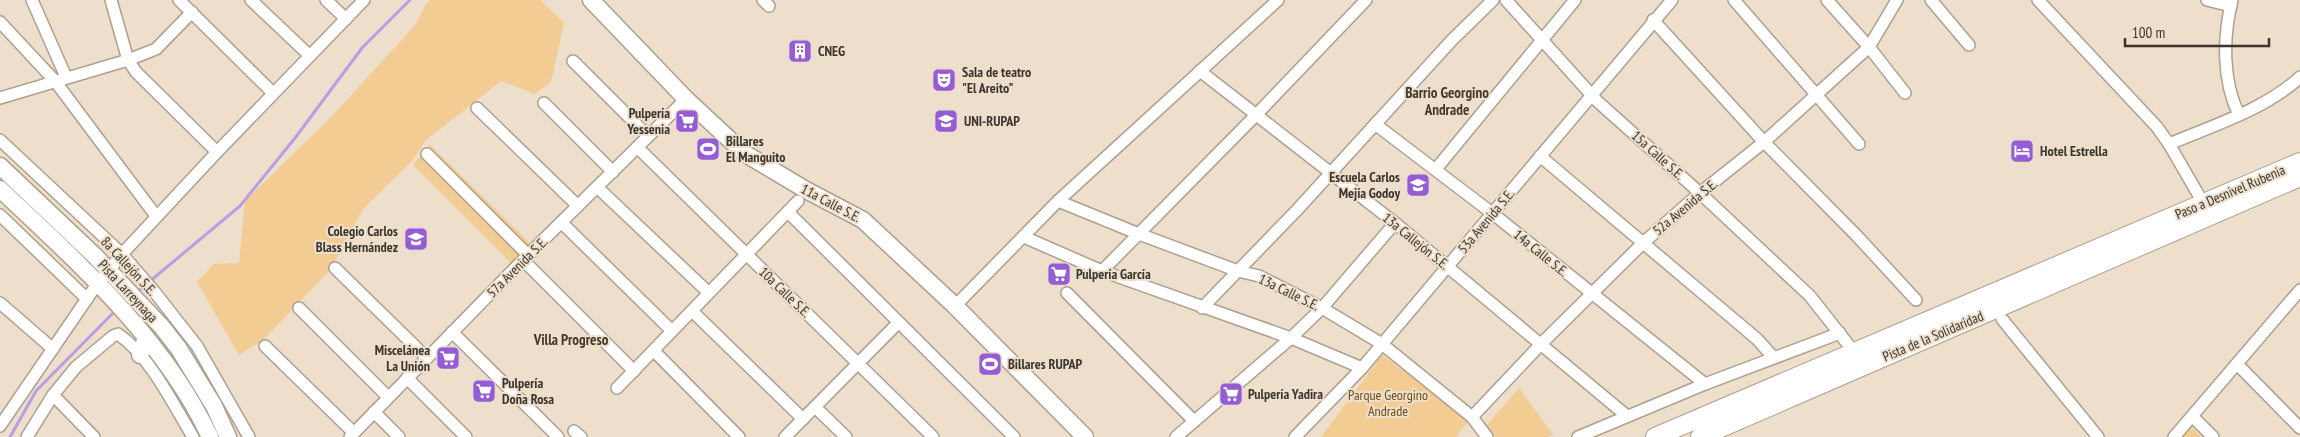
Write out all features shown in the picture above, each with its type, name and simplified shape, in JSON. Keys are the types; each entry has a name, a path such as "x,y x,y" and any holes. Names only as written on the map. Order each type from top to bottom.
{"main road":[{"name":"11a Calle S.E.","path":"591,0 686,99 744,153 806,190 864,220 956,306 1085,437"},
{"name":"Pista de la Solidaridad","path":"1882,340 1920,316 1964,296 2300,151"},
{"name":"Paso a Desnivel Rubenia","path":"2163,229 2300,162"},
{"name":"Pista Larreynaga","path":"0,166 109,270 162,327 179,349 214,406 228,437"},
{"name":"Paso a Desnivel Rubenia","path":"2163,229 2300,177"},
{"name":"Pista Larreynaga","path":"0,189 114,299 146,338 184,391 210,437"},
{"name":"Pista de la Solidaridad","path":"1804,392 1830,390 1848,384 2300,189"},
{"name":"Pista de la Solidaridad","path":"1655,437 1882,340 2163,229"},
{"name":"Pista de la Solidaridad","path":"1700,437 1804,392 2163,229"},
{"path":"140,355 146,338"}],"street":[{"path":"32,0 60,79"},
{"path":"111,0 128,60 136,72 217,152"},
{"path":"179,0 273,93"},
{"path":"251,0 310,56"},
{"path":"326,0 346,19"},
{"path":"0,426 98,283 122,254 273,93 364,0"},
{"path":"956,306 1058,201 1278,0"},
{"path":"1102,271 1366,0"},
{"path":"1202,308 1330,174 1452,40 1493,0"},
{"name":"15a Calle S.E.","path":"1506,0 1591,94 1810,296 1854,352"},
{"path":"1436,169 1575,0"},
{"name":"53a Avenida S.E.","path":"1296,437 1362,368 1653,20 1672,0"},
{"path":"1734,0 1859,144"},
{"path":"1827,0 1869,47 1905,93"},
{"name":"52a Avenida S.E.","path":"1472,417 1542,343 1643,243 1700,193 1764,142 1869,47 1897,0"},
{"path":"1931,0 1969,45"},
{"path":"2038,0 2110,75 2169,144 2198,194"},
{"path":"2207,0 2231,3 2225,66 2233,102 2239,115"},
{"path":"0,98 128,60 156,49 192,12"},
{"path":"1653,20 1764,142 1857,236 1916,300"},
{"path":"0,22 60,79 156,216"},
{"path":"573,61 648,136"},
{"name":"13a Callejón S.E.","path":"1200,71 1395,223 1542,343 1627,416"},
{"path":"2169,144 2239,115 2288,88 2300,77"},
{"name":"57a Avenida S.E.","path":"352,435 561,222 686,99"},
{"path":"544,103 613,172"},
{"path":"477,108 578,206"},
{"name":"14a Calle S.E.","path":"1375,124 1492,213 1705,384"},
{"name":"8a Callejón S.E.","path":"0,140 122,254 153,290 197,346 249,437"},
{"name":"10a Calle S.E.","path":"637,147 933,437"},
{"path":"427,154 634,370"},
{"path":"1540,156 1757,339 1772,358"},
{"path":"597,187 709,293"},
{"path":"617,388 798,201"},
{"name":"13a Calle S.E.","path":"1058,201 1238,271 1259,276 1322,308 1382,344 1472,417 1487,437"},
{"path":"788,212 1014,437"},
{"path":"2,222 87,299"},
{"path":"561,222 672,332"},
{"path":"1176,437 1291,338 1322,308 1395,223"},
{"path":"1024,237 1102,271 1291,338 1362,368"},
{"path":"335,268 427,358"},
{"path":"2174,437 2300,290"},
{"path":"1068,293 1194,420"},
{"path":"2,308 53,349"},
{"path":"299,308 388,397"},
{"path":"692,311 803,419"},
{"path":"2002,319 2098,437"},
{"path":"785,437 898,323"},
{"path":"452,332 558,437"},
{"path":"1578,437 1705,384 1840,333"},
{"path":"26,437 53,395 76,367 112,336 118,334 140,355 168,394 193,437"},
{"path":"266,346 352,435"},
{"path":"654,350 739,437"},
{"path":"2238,364 2300,428"},
{"path":"406,378 466,437"},
{"path":"53,395 94,437"},
{"path":"815,407 846,437"},
{"path":"374,412 399,437"},
{"path":"2193,417 2212,437"}],"green space":[{"path":"431,0 540,0 564,23 551,82 535,94 501,81 426,140 412,161 363,209 331,269 264,339 239,355 197,282 214,264 239,263 245,201 333,115 416,24 425,5"},
{"path":"429,144 532,245 513,265 413,165"},
{"name":"Parque Georgino Andrade","path":"1382,355 1469,420 1456,437 1321,437"},
{"path":"1519,388 1553,434 1548,437 1493,437 1485,427"},
{"path":"2189,425 2202,437 2180,437"}],"waterway":[{"path":"137,292 240,206 295,138 362,48 410,0"},
{"path":"10,437 36,391 115,311"}],"place":[{"name":"CNEG","path":"800,51"},
{"name":"Sala de teatro \"El Areito\"","path":"944,80"},
{"name":"Pulpería Yessenia","path":"687,121"},
{"name":"UNI-RUPAP","path":"946,121"},
{"name":"Billares El Manguito","path":"708,149"},
{"name":"Hotel Estrella","path":"2022,151"},
{"name":"Escuela Carlos Mejia Godoy","path":"1418,185"},
{"name":"Colegio Carlos Blass Hernández","path":"416,239"},
{"name":"Pulpería García","path":"1059,274"},
{"name":"Miscelánea La Unión","path":"448,358"},
{"name":"Billares RUPAP","path":"990,364"},
{"name":"Pulpería Doña Rosa","path":"484,391"},
{"name":"Pulpería Yadira","path":"1231,394"}],"district":[{"name":"Barrio Georgino Andrade","path":"1447,100"},
{"name":"Villa Progreso","path":"571,339"}]}
